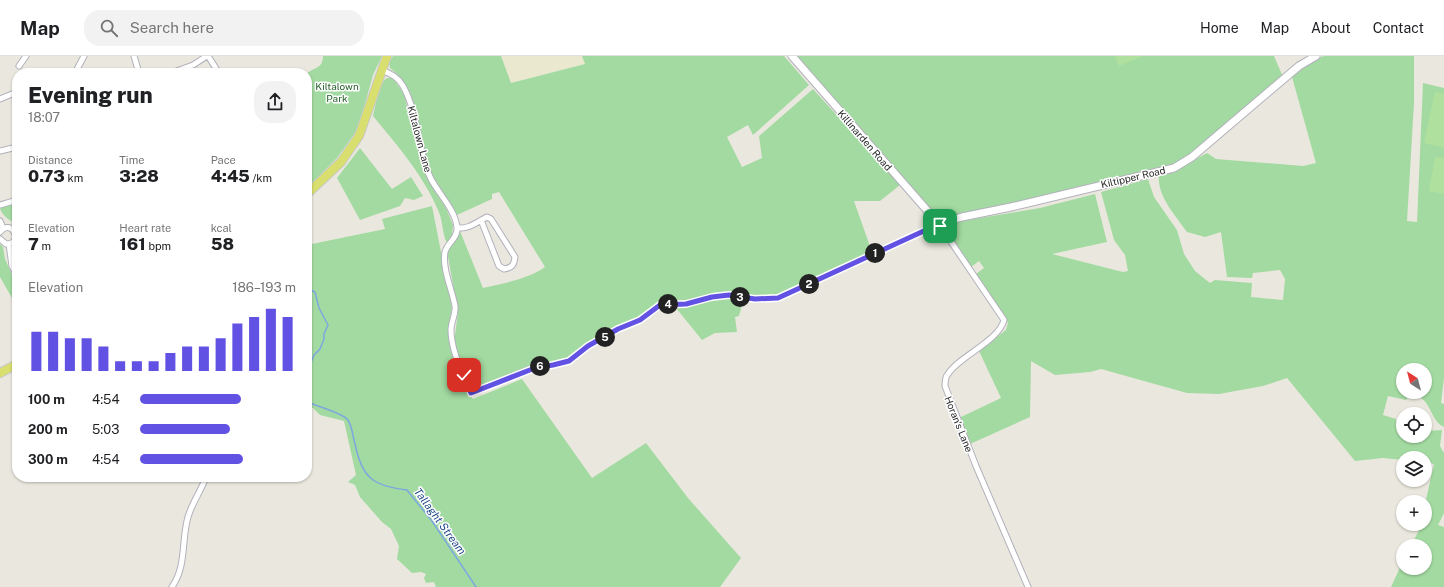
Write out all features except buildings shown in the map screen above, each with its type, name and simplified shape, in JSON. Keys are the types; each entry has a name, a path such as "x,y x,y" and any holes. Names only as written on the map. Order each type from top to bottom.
{"main road":[{"path":"312,189 341,162 359,136 387,56"},
{"path":"0,373 12,367"}],"street":[{"path":"19,66 26,56"},
{"path":"78,68 84,56"},
{"path":"134,56 138,68"},
{"path":"185,68 193,65 207,56 215,68"},
{"name":"Killinarden Road","path":"792,56 939,224"},
{"name":"Kiltipper Road","path":"939,224 962,216 1011,207 1174,168 1192,157 1300,66 1316,56"},
{"name":"Kiltalown Lane","path":"382,70 393,75 400,81 409,98 424,159 431,179 452,215 457,227"},
{"path":"0,99 12,94"},
{"path":"0,151 12,148"},
{"path":"0,204 12,201"},
{"path":"481,220 499,266 504,270 511,268 514,264 515,257 491,218 487,217 481,220 470,226 460,228 457,227 454,238 445,251 446,268 455,308 451,329 453,343 471,393 535,368 569,361 588,346 618,329 640,320 660,305 686,304 712,297 729,295 755,299 778,298 939,224"},
{"path":"0,221 2,230 12,229"},
{"name":"Horan's Lane","path":"939,224 1004,320 1000,328 988,340 948,373 945,386 976,466 1028,587"},
{"path":"0,239 3,243 8,244 12,242"},
{"path":"8,244 12,266"},
{"path":"172,587 183,560 189,514 204,482"}],"shaded area":[{"path":"501,56 582,56 585,64 510,83"}],"green space":[{"name":"Kiltalown Park","path":"323,56 382,56 373,75 360,122 355,133 337,158 312,183 312,70 319,66 323,61"},
{"path":"393,56 501,56 511,83 585,64 582,56 784,56 809,85 753,135 748,125 727,137 742,167 762,158 759,136 813,89 900,185 880,201 854,201 872,252 777,295 771,294 757,297 732,294 680,303 661,303 646,314 596,338 569,358 560,362 537,364 470,392 454,343 458,312 447,251 460,231 483,288 523,278 545,267 499,192 492,194 492,199 457,215 433,178 427,161 410,92 397,74 390,68 389,62"},
{"path":"795,56 1274,56 1283,77 1250,106 1231,118 1208,140 1176,163 1093,187 942,218 936,216"},
{"path":"1115,56 1143,56 1119,66"},
{"path":"1324,56 1414,56 1414,103 1407,221 1417,222 1423,83 1444,88 1444,378 1441,403 1444,404 1444,427 1435,419 1432,414 1432,407 1428,407 1422,399 1432,399 1432,363 1396,363 1396,398 1388,396 1383,415 1396,419 1396,443 1432,443 1432,431 1442,430 1440,446 1444,453 1444,513 1438,525 1444,527 1444,587 1391,587 1397,575 1432,575 1432,539 1414,539 1418,531 1432,531 1432,495 1427,495 1429,487 1432,487 1432,473 1434,464 1432,464 1432,451 1396,451 1396,459 1383,458 1355,461 1287,378 1263,386 1219,394 1187,393 1101,369 1090,372 1055,375 1031,361 1030,417 970,444 959,418 1001,398 979,351 1006,330 1008,323 976,274 984,268 979,261 971,267 946,231 945,226 949,223 1040,208 1095,194 1107,242 1052,254 1123,272 1128,271 1125,255 1114,240 1101,192 1148,179 1154,197 1177,230 1184,254 1195,271 1210,283 1215,280 1252,283 1251,297 1283,300 1285,279 1280,270 1253,273 1252,278 1227,277 1221,232 1205,237 1187,232 1164,198 1159,183 1159,176 1173,172 1207,153 1216,159 1303,166 1316,163 1292,77 1315,59"},
{"path":"387,78 393,78 404,94 417,147 426,175 446,208 453,225 452,236 447,243 440,214 432,197 409,161 373,116 379,90"},
{"path":"1435,92 1444,94 1444,148 1424,143"},
{"path":"360,148 392,189 411,177 423,196 414,200 405,198 400,206 360,220 337,178"},
{"path":"1435,157 1444,158 1444,194 1429,191"},
{"path":"12,204 12,221 2,213 0,207"},
{"path":"432,206 452,308 448,329 450,345 466,390 473,399 522,379 592,478 646,443 688,498 741,558 720,587 436,587 434,582 426,583 424,578 426,574 421,572 412,573 397,559 399,546 391,529 382,522 360,497 355,485 348,482 356,475 344,421 320,415 312,408 312,244 385,229 382,219"},
{"path":"0,244 3,247 5,259 12,275 12,298 0,277"},
{"path":"722,298 743,301 739,316 735,317 737,332 715,333 702,340 676,308"}],"waterway":[{"name":"Tallaght Stream","path":"312,291 315,292 319,308 328,325 320,349 314,355 312,360"},
{"name":"Tallaght Stream","path":"312,404 345,417 348,420 361,465 366,472 377,483 407,490 432,521 476,587"}],"route":[{"path":"464,375 471,393 535,368 562,364 569,361 588,346 609,334 649,315 660,305 686,304 712,297 729,295 755,299 778,298 792,293 860,259 939,224 940,226"}]}
